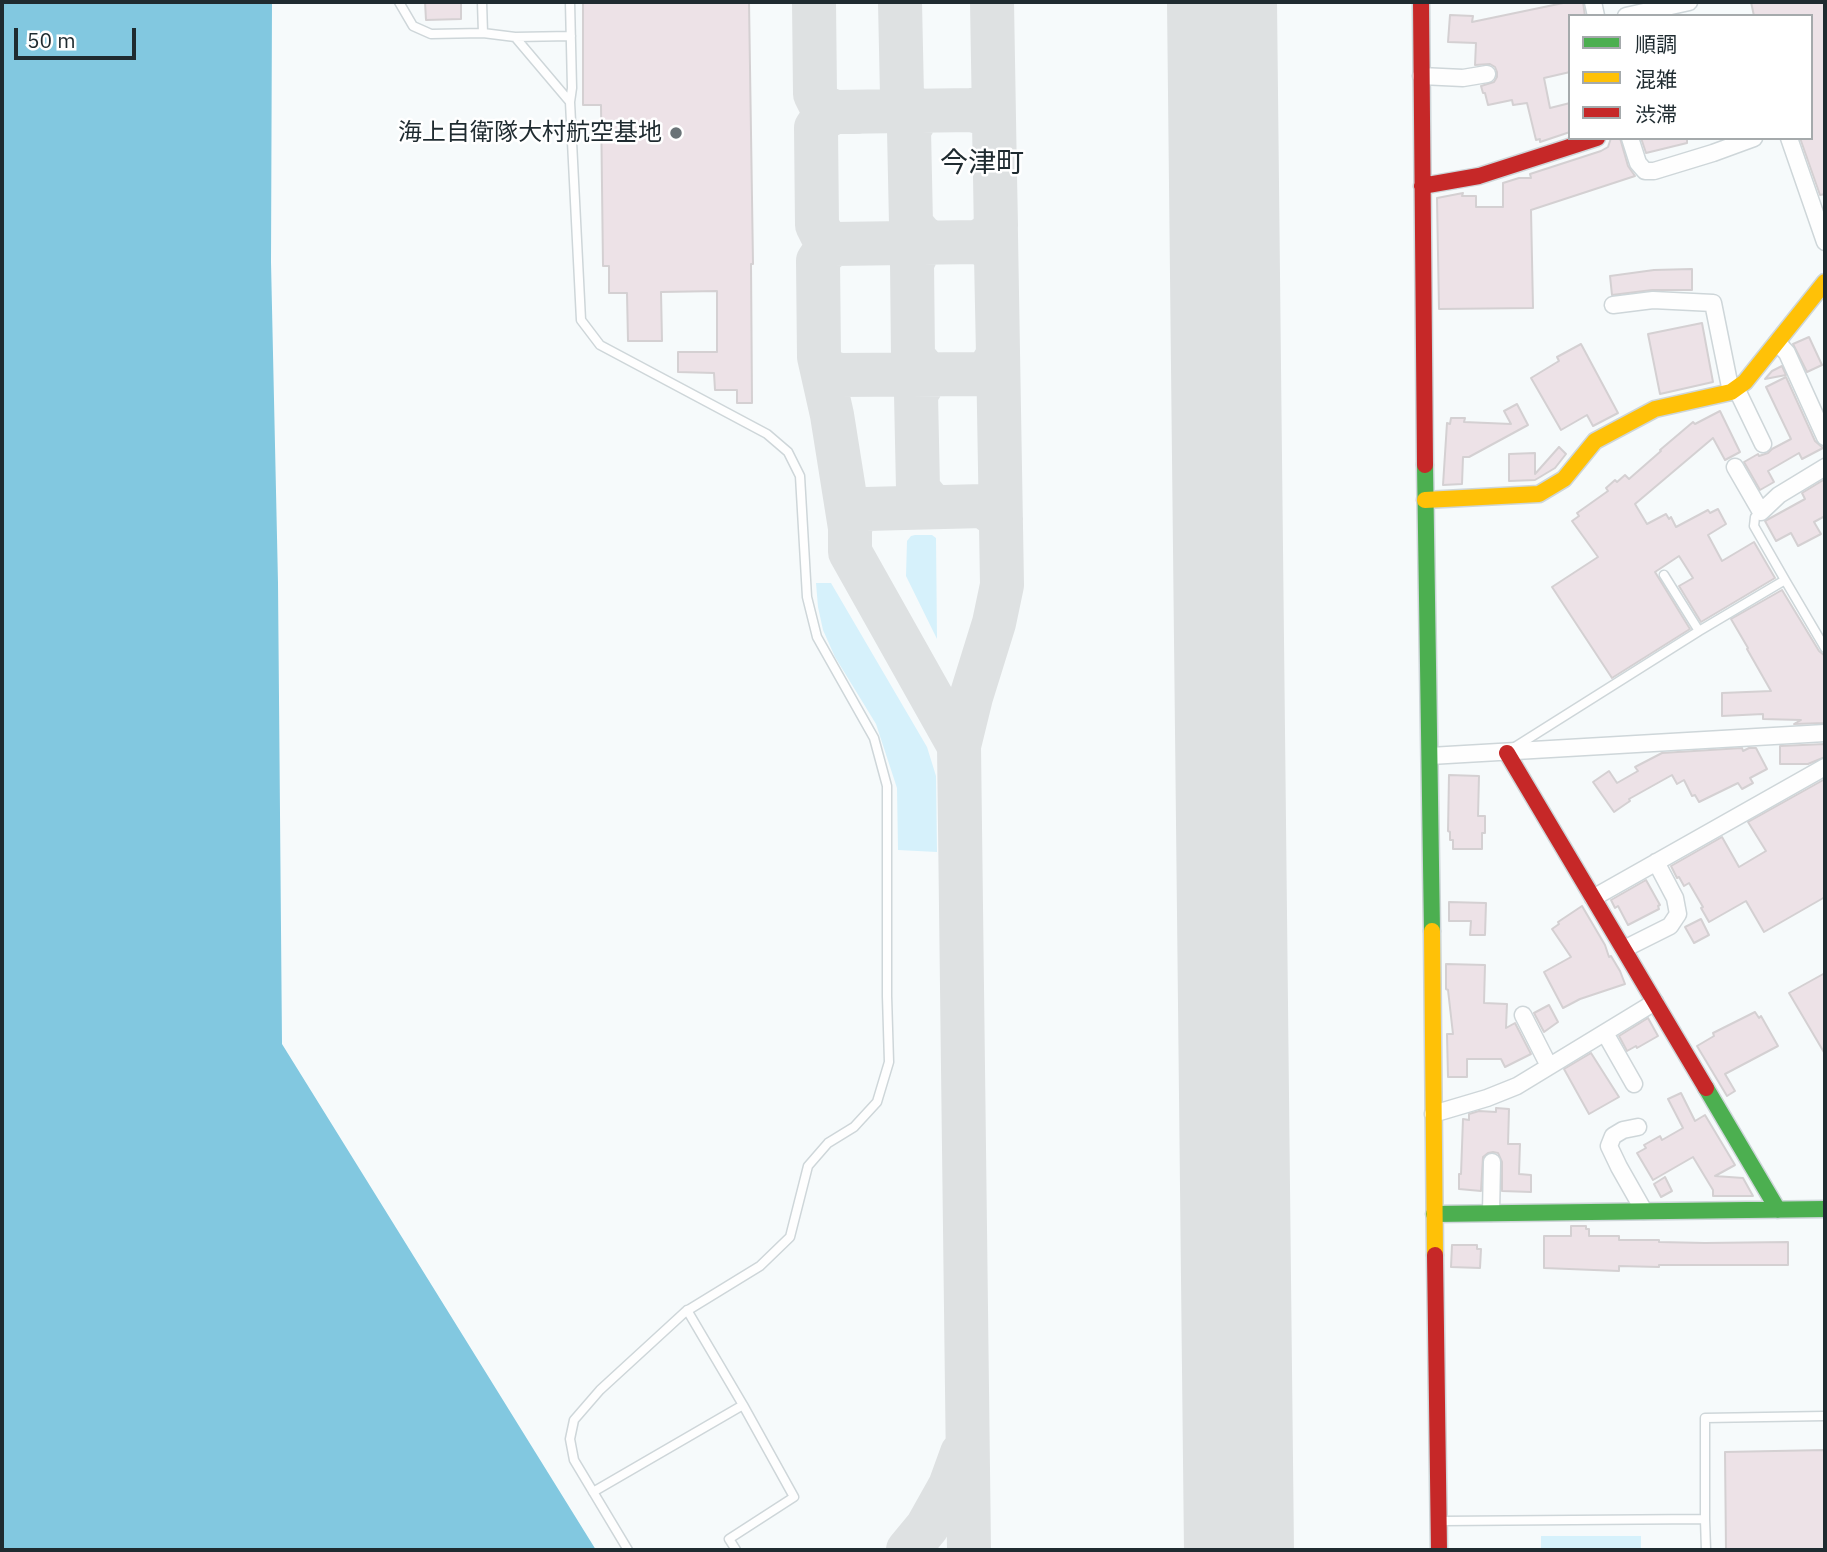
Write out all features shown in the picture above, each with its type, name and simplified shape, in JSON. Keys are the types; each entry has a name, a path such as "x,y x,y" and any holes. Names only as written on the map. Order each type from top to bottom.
{"street":[{"path":"1421,2 1439,1550"},
{"path":"1635,14 1689,2"},
{"path":"1421,76 1463,78 1487,74"},
{"path":"1422,186 1479,176 1591,140"},
{"path":"1631,140 1639,163 1645,171 1654,171 1749,140"},
{"path":"1790,140 1825,242"},
{"path":"1425,500 1539,494 1564,479 1595,441 1655,409 1733,390 1745,382 1825,282"},
{"path":"1613,305 1653,300 1713,303 1733,390 1763,444"},
{"path":"1777,342 1787,353 1825,437"},
{"path":"1735,467 1761,512 1779,495 1825,467"},
{"path":"1430,756 1825,733"},
{"path":"1507,752 1778,1210"},
{"path":"1593,898 1825,767"},
{"path":"1624,949 1670,926 1678,914 1675,898 1656,862"},
{"path":"1433,1114 1507,1090 1655,1002"},
{"path":"1523,1015 1549,1066"},
{"path":"1605,1033 1634,1084"},
{"path":"1638,1127 1623,1130 1613,1136 1609,1146 1644,1211"},
{"path":"1491,1213 1492,1162"},
{"path":"1434,1214 1825,1209"}],"lane":[{"path":"399,2 413,26 430,34 571,36"},
{"path":"482,2 483,33"},
{"path":"570,2 570,102 581,320 600,345 767,434 788,452 800,475 807,597 817,637 874,738 887,786 889,1062 877,1102 854,1127 828,1143 808,1166 790,1237 760,1266 687,1310 600,1390 573,1420 570,1439 574,1460 628,1550"},
{"path":"515,37 570,102"},
{"path":"1761,512 1755,517 1754,526 1825,648"},
{"path":"1664,575 1699,631"},
{"path":"1507,752 1785,580"},
{"path":"687,1310 794,1497 729,1539 736,1550"},
{"path":"593,1492 743,1405"},
{"path":"1706,1550 1705,1418 1825,1416"},
{"path":"1439,1521 1705,1519"}],"shaded area":[{"path":"915,535 932,535 936,538 937,639 906,576 907,541"},
{"path":"816,583 831,583 927,747 936,776 937,852 898,850 897,788 876,724 835,657 823,630"},
{"path":"1541,1536 1641,1536 1641,1550 1541,1550"}],"water":[{"path":"2,2 272,2 271,262 278,583 282,1044 596,1550 2,1550"}],"building":[{"path":"425,2 461,2 461,19 426,20"},
{"name":"海上自衛隊大村航空基地","path":"583,2 749,2 752,403 737,403 737,390 715,390 714,373 678,372 678,352 717,352 717,291 661,292 662,341 628,341 627,293 609,293 609,266 603,266 601,105 583,105"},
{"path":"1568,2 1583,2 1585,14 1568,14 1568,72 1544,78 1550,108 1568,104 1568,133 1540,142 1540,139 1536,140 1527,103 1513,105 1512,100 1488,105 1481,86 1494,82 1497,77 1495,67 1490,64 1475,65 1476,43 1448,42 1450,15 1473,16 1472,22"},
{"path":"1751,2 1825,2 1825,194 1820,195 1801,140 1813,140 1813,14 1754,14"},
{"path":"1610,140 1621,140 1628,166 1635,176 1531,210 1533,308 1439,309 1437,198 1463,193 1462,196 1476,196 1476,207 1503,207 1503,183 1519,178 1531,178 1530,174 1608,147"},
{"path":"1642,140 1687,140 1687,143 1646,153"},
{"path":"1692,269 1692,290 1652,290 1612,295 1610,276 1654,270"},
{"path":"1702,323 1713,382 1660,394 1648,334"},
{"path":"1809,337 1822,365 1807,372 1793,344"},
{"path":"1581,344 1618,413 1593,426 1587,415 1561,430 1531,378 1559,361 1557,357"},
{"path":"1782,366 1786,375 1765,379 1772,371"},
{"path":"1786,377 1815,441 1823,448 1802,459 1799,453 1768,471 1774,482 1760,490 1744,462 1758,454 1768,453 1791,439 1766,387"},
{"path":"1517,404 1528,425 1469,457 1463,457 1462,484 1443,485 1447,423 1450,424 1451,418 1465,418 1464,422 1511,424 1504,411"},
{"path":"1720,411 1740,452 1725,460 1713,438 1635,504 1647,524 1666,514 1669,519 1671,517 1676,527 1708,510 1710,513 1718,509 1726,524 1708,535 1722,561 1754,542 1775,578 1701,622 1679,586 1693,578 1679,556 1655,572 1690,629 1612,678 1552,587 1598,557 1572,521 1579,516 1577,513 1608,491 1606,488 1615,480 1617,482 1625,475 1629,479 1693,422 1695,424"},
{"path":"1559,447 1566,454 1555,468 1535,480 1509,481 1509,454 1535,453 1535,474"},
{"path":"1825,479 1825,516 1814,522 1821,534 1798,546 1791,533 1776,541 1765,521 1805,499 1802,493"},
{"path":"1782,590 1819,651 1825,656 1825,723 1794,724 1801,720 1763,719 1763,714 1722,716 1722,693 1771,691 1731,619"},
{"path":"1825,744 1825,757 1808,764 1780,764 1780,746"},
{"path":"1742,748 1743,751 1756,748 1767,769 1750,778 1753,783 1742,789 1738,783 1699,802 1695,795 1692,796 1684,780 1677,784 1672,775 1629,799 1630,801 1614,812 1593,782 1609,771 1617,783 1638,771 1635,767 1662,753"},
{"path":"1449,775 1479,776 1478,816 1485,816 1482,849 1453,849 1453,840 1450,840 1448,831"},
{"path":"1825,779 1825,897 1764,932 1746,901 1709,922 1689,883 1684,886 1671,866 1722,837 1739,867 1766,851 1748,822"},
{"path":"1646,880 1660,905 1659,909 1628,925 1618,906 1615,908 1611,900"},
{"path":"1449,902 1486,903 1485,935 1470,935 1471,921 1449,921"},
{"path":"1582,906 1625,984 1580,999 1563,1008 1544,972 1571,957 1552,929"},
{"path":"1701,919 1709,935 1694,943 1685,927"},
{"path":"1446,964 1485,965 1484,1003 1507,1004 1506,1028 1515,1023 1531,1054 1505,1067 1501,1059 1467,1059 1467,1077 1448,1077 1447,1034 1453,1034 1446,989"},
{"path":"1825,973 1825,1054 1789,993"},
{"path":"1549,1005 1558,1022 1544,1032 1534,1013"},
{"path":"1755,1012 1759,1018 1761,1016 1778,1046 1725,1074 1735,1091 1727,1096 1697,1046 1714,1036 1713,1033"},
{"path":"1648,1018 1658,1036 1627,1051 1619,1036"},
{"path":"1591,1053 1619,1097 1589,1114 1564,1069"},
{"path":"1681,1093 1695,1121 1705,1115 1735,1165 1715,1176 1743,1178 1753,1196 1713,1196 1713,1190 1693,1157 1653,1180 1637,1153 1646,1148 1644,1145 1660,1136 1662,1140 1683,1128 1668,1099"},
{"path":"1496,1108 1509,1109 1508,1144 1520,1144 1519,1174 1531,1175 1531,1192 1502,1191 1502,1162 1498,1153 1493,1152 1483,1157 1481,1191 1459,1189 1463,1119 1469,1120 1469,1114 1479,1111 1496,1112"},
{"path":"1665,1177 1672,1191 1661,1197 1654,1184"},
{"path":"1571,1226 1586,1226 1589,1236 1619,1236 1619,1240 1788,1242 1788,1265 1619,1266 1619,1271 1544,1268 1544,1236 1571,1236"},
{"path":"1452,1245 1477,1245 1477,1249 1481,1249 1480,1268 1451,1267"},
{"path":"1825,1450 1825,1550 1726,1550 1725,1452"}],"taxiway":[{"path":"814,2 815,94 821,106 835,112 860,112"},
{"path":"900,2 902,96 912,108 923,111 909,130 911,224 930,242 919,249 912,263 913,357 924,370 933,375"},
{"path":"969,1550 959,746 1002,585 992,2"},
{"path":"972,110 985,114 994,125 996,226 987,237 977,242 834,244 823,237 817,225 816,128 822,119 835,112 972,110"},
{"path":"977,242 987,246 996,257 998,355 989,370 981,374 839,375 825,370 819,357 818,261 824,252 834,244 977,242"},
{"path":"819,357 832,415 850,528 850,552 959,746"},
{"path":"933,375 924,381 916,394 918,489 937,507"},
{"path":"850,528 855,515 866,509 983,506 1001,519"},
{"path":"908,1550 927,1527 950,1486 962,1453"}],"runway":[{"path":"1222,2 1239,1550"}],"traffic: fast":[{"path":"1425,465 1432,931"},
{"path":"1706,1088 1778,1210"},
{"path":"1434,1214 1825,1209"}],"traffic: slow":[{"path":"1425,500 1539,494 1564,479 1595,441 1655,409 1731,392 1745,382 1825,282"},
{"path":"1432,931 1435,1255"}],"traffic: jam":[{"path":"1421,2 1425,465"},
{"path":"1422,186 1479,176 1591,140"},
{"path":"1507,753 1706,1088"},
{"path":"1435,1255 1439,1550"}],"place":[{"name":"海上自衛隊大村航空基地","path":"676,133"}],"district":[{"name":"今津町","path":"982,164"}]}
